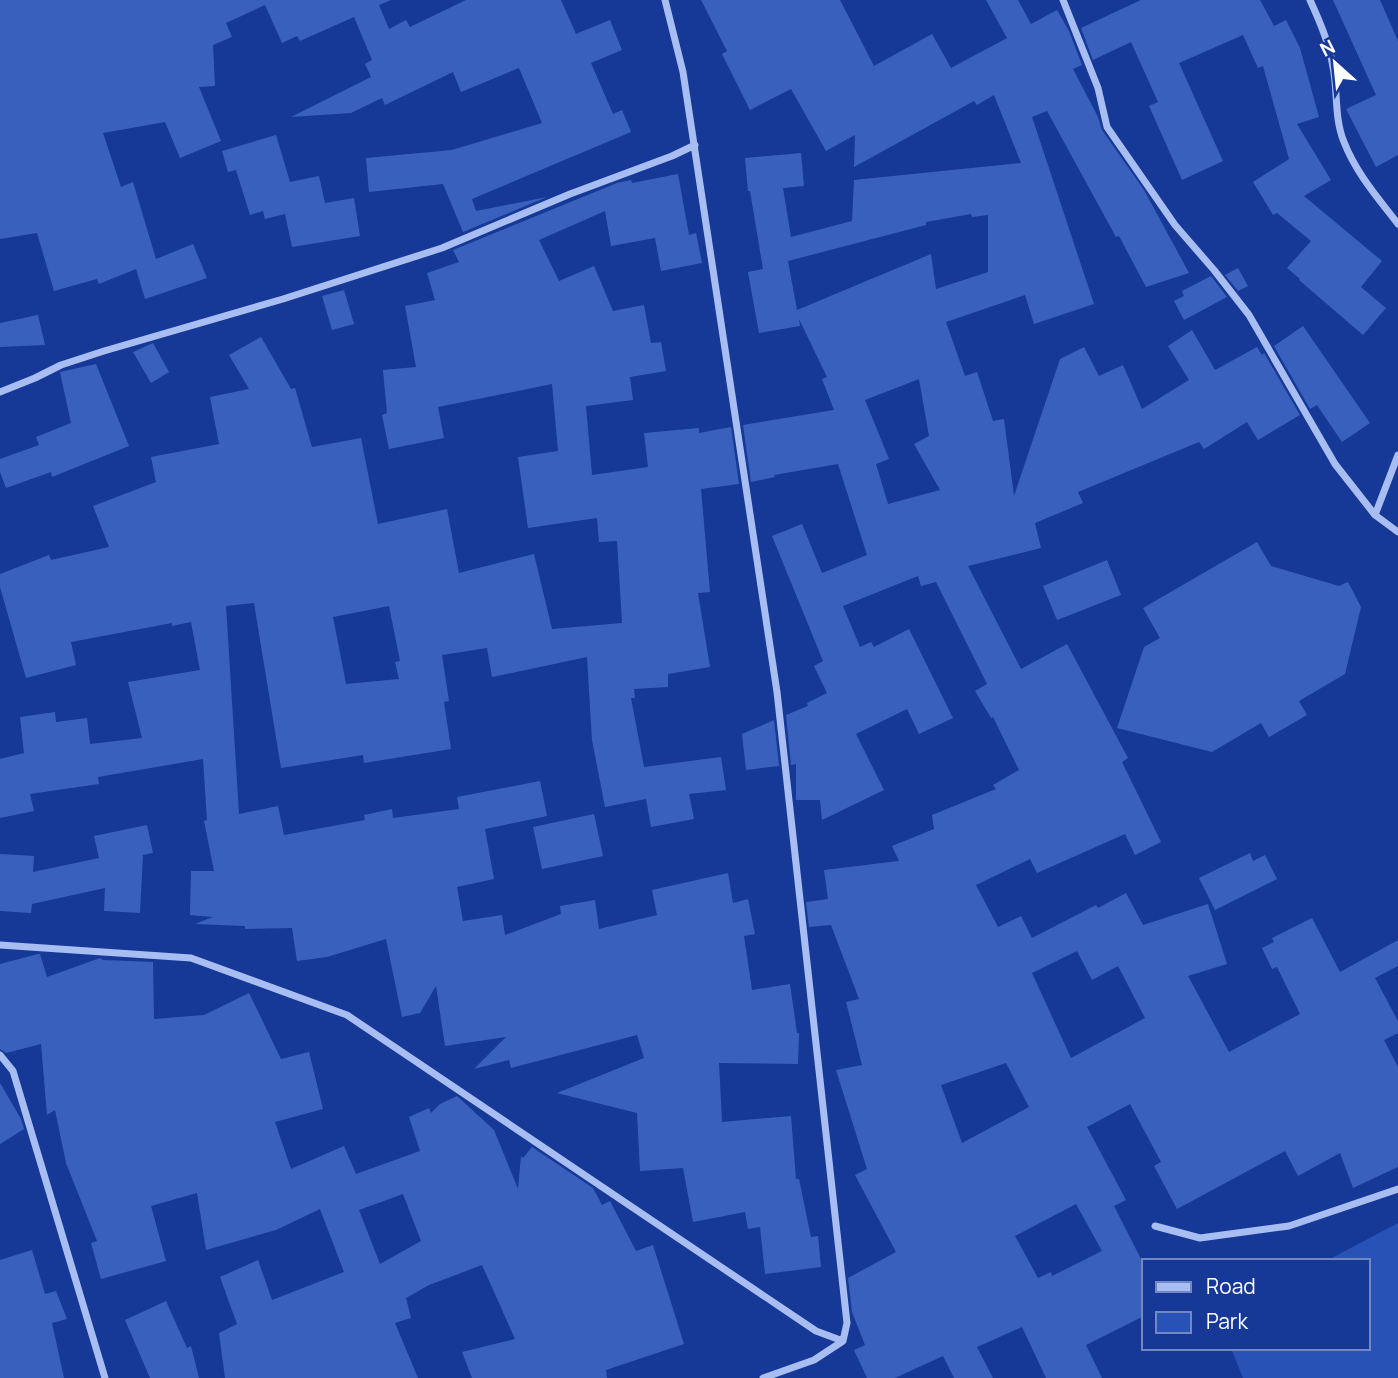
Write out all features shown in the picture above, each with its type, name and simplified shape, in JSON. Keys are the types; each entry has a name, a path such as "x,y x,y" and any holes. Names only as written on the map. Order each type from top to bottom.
{"street":[{"path":"665,0 684,72 777,692 847,1323 843,1341 814,1360 763,1378"},
{"path":"1063,0 1098,88 1107,127 1175,225 1249,315 1322,445 1375,515 1398,532"},
{"path":"1310,0 1325,35 1334,68 1338,118 1343,140 1370,188 1398,223"},
{"path":"0,392 82,358 283,299 442,248 695,145"},
{"path":"1375,515 1398,456"},
{"path":"0,946 191,958 347,1015 816,1331 843,1341"},
{"path":"0,1055 13,1071 105,1378"},
{"path":"1155,1226 1200,1238 1289,1226 1398,1189"}],"green space":[{"path":"1398,1223 1398,1378 1243,1378 1232,1350 1370,1350 1370,1259 1330,1259"}],"building":[{"path":"0,0 391,0 379,5 389,29 406,20 410,27 466,0 561,0 576,34 610,20 622,50 591,63 613,114 622,110 631,132 472,199 476,211 547,197 463,232 443,184 369,192 366,158 452,150 542,123 519,68 461,92 453,72 385,105 382,98 351,113 291,117 371,77 365,64 372,60 354,17 300,41 297,36 282,43 265,5 226,23 232,37 213,45 215,86 199,87 221,141 180,158 165,122 103,133 121,187 133,182 156,259 193,244 207,278 145,299 136,269 99,284 97,279 54,291 37,233 0,239"},
{"path":"701,0 840,0 874,66 932,34 951,68 1007,38 986,0 1018,0 1031,24 1057,10 1069,31 1082,65 1073,69 1102,130 1144,190 1189,273 1146,287 1047,111 1032,117 1094,304 1034,324 1025,295 946,322 965,376 977,372 993,421 1004,419 1014,496 1060,359 1084,347 1099,376 1123,365 1142,409 1189,380 1168,346 1192,330 1215,370 1257,347 1262,355 1264,353 1300,415 1258,440 1247,422 1204,449 1199,442 1078,492 1083,503 1035,523 1041,548 968,566 1021,669 1067,644 1128,758 1122,762 1161,842 1135,855 1125,834 1037,873 1030,859 976,885 998,927 1021,916 1032,938 1096,905 1098,908 1126,893 1143,925 1208,904 1227,964 1188,976 1229,1052 1300,1014 1277,967 1272,969 1262,948 1274,942 1272,938 1312,918 1340,972 1398,940 1398,966 1375,978 1398,1021 1398,1033 1384,1040 1398,1067 1398,1167 1353,1188 1340,1153 1298,1176 1285,1151 1177,1209 1154,1166 1161,1162 1130,1104 1087,1127 1126,1200 1114,1206 1142,1261 1142,1317 1086,1345 1102,1378 1046,1378 1022,1327 977,1347 993,1378 954,1378 943,1356 895,1378 867,1378 854,1350 865,1345 852,1312 848,1278 896,1252 855,1175 867,1169 836,1070 862,1065 846,1002 859,999 831,925 809,927 806,902 828,899 824,870 899,861 892,846 934,829 932,815 996,789 993,785 1019,770 993,717 991,718 975,691 987,684 936,582 921,586 918,576 843,606 860,647 871,642 874,647 909,629 953,718 919,734 907,709 856,734 884,790 822,820 820,800 796,800 796,764 791,765 786,715 808,706 807,703 827,693 814,666 823,661 772,536 802,524 822,573 867,555 838,464 774,475 775,477 751,482 743,425 834,410 822,379 827,377 799,319 800,326 759,333 748,272 763,269 748,191 745,158 801,153 804,186 783,188 791,237 852,221 854,180 1021,163 994,95 977,105 974,101 854,167 855,135 826,151 791,89 750,110 722,54 727,51","holes":["971,214 972,217 988,215 988,272 936,289 931,254 797,310 788,261 926,225 926,222","919,379 929,436 914,444 940,490 888,504 876,464 889,459 865,400","1077,951 1092,980 1118,966 1145,1018 1071,1058 1032,973","1006,1063 1029,1107 962,1143 941,1085","1076,1204 1102,1251 1052,1276 1051,1272 1038,1278 1015,1236"]},
{"path":"1141,0 1260,0 1274,26 1286,20 1300,48 1319,117 1297,124 1331,180 1304,196 1382,261 1361,287 1386,308 1363,335 1287,268 1311,241 1277,213 1273,215 1253,182 1289,159 1263,66 1258,68 1243,35 1179,63 1223,161 1182,180 1149,106 1158,102 1131,42 1093,60 1081,28"},
{"path":"1333,0 1380,0 1398,41 1398,155 1376,167 1346,109 1376,95"},
{"path":"276,135 290,182 319,176 325,203 354,198 360,236 292,247 285,214 265,219 263,211 250,215 236,170 228,172 222,151"},
{"path":"678,174 689,235 696,233 702,263 661,271 655,238 611,246 605,211 539,240 559,281 594,266 613,311 644,305 651,343 661,342 666,371 630,377 633,400 586,406 592,475 648,467 644,433 699,428 699,433 731,427 739,484 701,489 710,592 698,593 710,667 668,674 668,687 634,689 635,698 631,698 644,767 721,757 726,790 689,794 694,819 651,827 646,799 605,807 592,740 587,657 492,677 487,648 442,655 449,701 444,702 451,749 364,763 363,755 281,768 254,603 226,606 239,814 278,806 284,835 365,820 364,815 392,809 393,818 459,809 457,797 540,781 547,816 485,829 494,879 457,887 463,921 502,915 505,935 561,914 560,906 595,900 599,929 657,915 652,890 728,873 733,903 748,899 755,934 744,936 752,990 790,984 799,1033 798,1064 719,1063 722,1122 791,1116 796,1179 799,1179 811,1237 818,1236 821,1267 765,1274 760,1227 748,1229 745,1212 693,1222 683,1168 640,1171 637,1113 557,1093 644,1058 637,1035 511,1068 509,1060 474,1069 506,1037 445,1046 436,986 420,1013 402,1017 386,939 327,957 297,961 292,928 245,929 245,926 195,924 213,917 190,915 191,871 214,871 204,821 207,820 203,759 98,777 99,784 30,794 34,811 0,818 0,759 24,753 20,717 55,712 56,722 87,718 90,744 142,738 128,682 200,670 191,622 172,626 172,623 71,642 76,665 26,678 0,587 0,574 49,555 51,560 109,547 93,506 156,482 151,457 219,444 210,397 249,389 229,355 261,337 291,389 295,388 312,447 361,438 378,524 447,509 459,573 534,554 552,629 622,623 617,541 599,542 597,518 528,528 518,457 558,451 552,384 438,407 444,438 389,449 382,415 387,413 383,370 416,367 405,306 435,300 427,273 459,262 453,250 617,183 631,180 632,183","holes":["389,606 400,661 395,662 399,679 346,684 333,617"]},
{"path":"1238,268 1248,286 1238,291 1225,275"},
{"path":"1211,276 1227,297 1184,320 1174,301 1184,296 1182,291"},
{"path":"344,290 354,324 332,330 322,296"},
{"path":"38,315 45,345 0,347 0,323"},
{"path":"1303,326 1370,423 1342,442 1317,405 1310,409 1274,346"},
{"path":"153,343 169,372 151,383 133,352"},
{"path":"96,364 129,446 52,477 51,472 6,488 0,472 0,459 39,445 36,437 71,423 60,372"},
{"path":"1257,542 1271,566 1339,586 1348,582 1361,607 1345,674 1299,701 1307,715 1269,737 1261,723 1212,752 1117,728 1144,647 1160,638 1143,608"},
{"path":"1107,560 1121,595 1057,620 1043,586"},
{"path":"774,720 779,766 746,770 742,734"},
{"path":"594,814 603,856 542,869 533,827"},
{"path":"147,825 153,853 143,855 140,913 104,911 105,888 32,904 31,913 0,911 0,854 34,856 33,872 99,858 94,836"},
{"path":"1250,853 1253,861 1265,855 1277,879 1215,910 1199,878"},
{"path":"40,954 47,977 100,958 153,962 154,1019 204,1015 249,993 281,1059 309,1052 323,1109 275,1122 291,1169 344,1146 356,1174 420,1151 409,1117 429,1108 431,1113 440,1104 457,1096 494,1130 518,1189 521,1156 523,1158 532,1147 593,1188 602,1205 610,1201 636,1251 653,1245 684,1344 606,1370 607,1378 472,1378 462,1352 515,1339 482,1265 429,1285 406,1298 411,1318 395,1323 418,1378 225,1378 219,1333 237,1324 220,1277 258,1260 272,1300 344,1272 320,1209 276,1230 206,1250 197,1193 151,1206 166,1261 101,1279 91,1243 97,1241 66,1163 55,1110 47,1115 41,1044 6,1053 0,1049 0,964","holes":["403,1194 421,1241 380,1264 359,1210"]},
{"path":"0,1083 24,1129 0,1144"},
{"path":"32,1250 45,1294 56,1291 67,1319 52,1323 64,1378 0,1378 0,1260"},
{"path":"166,1301 187,1348 191,1346 199,1378 150,1378 125,1320"}]}
